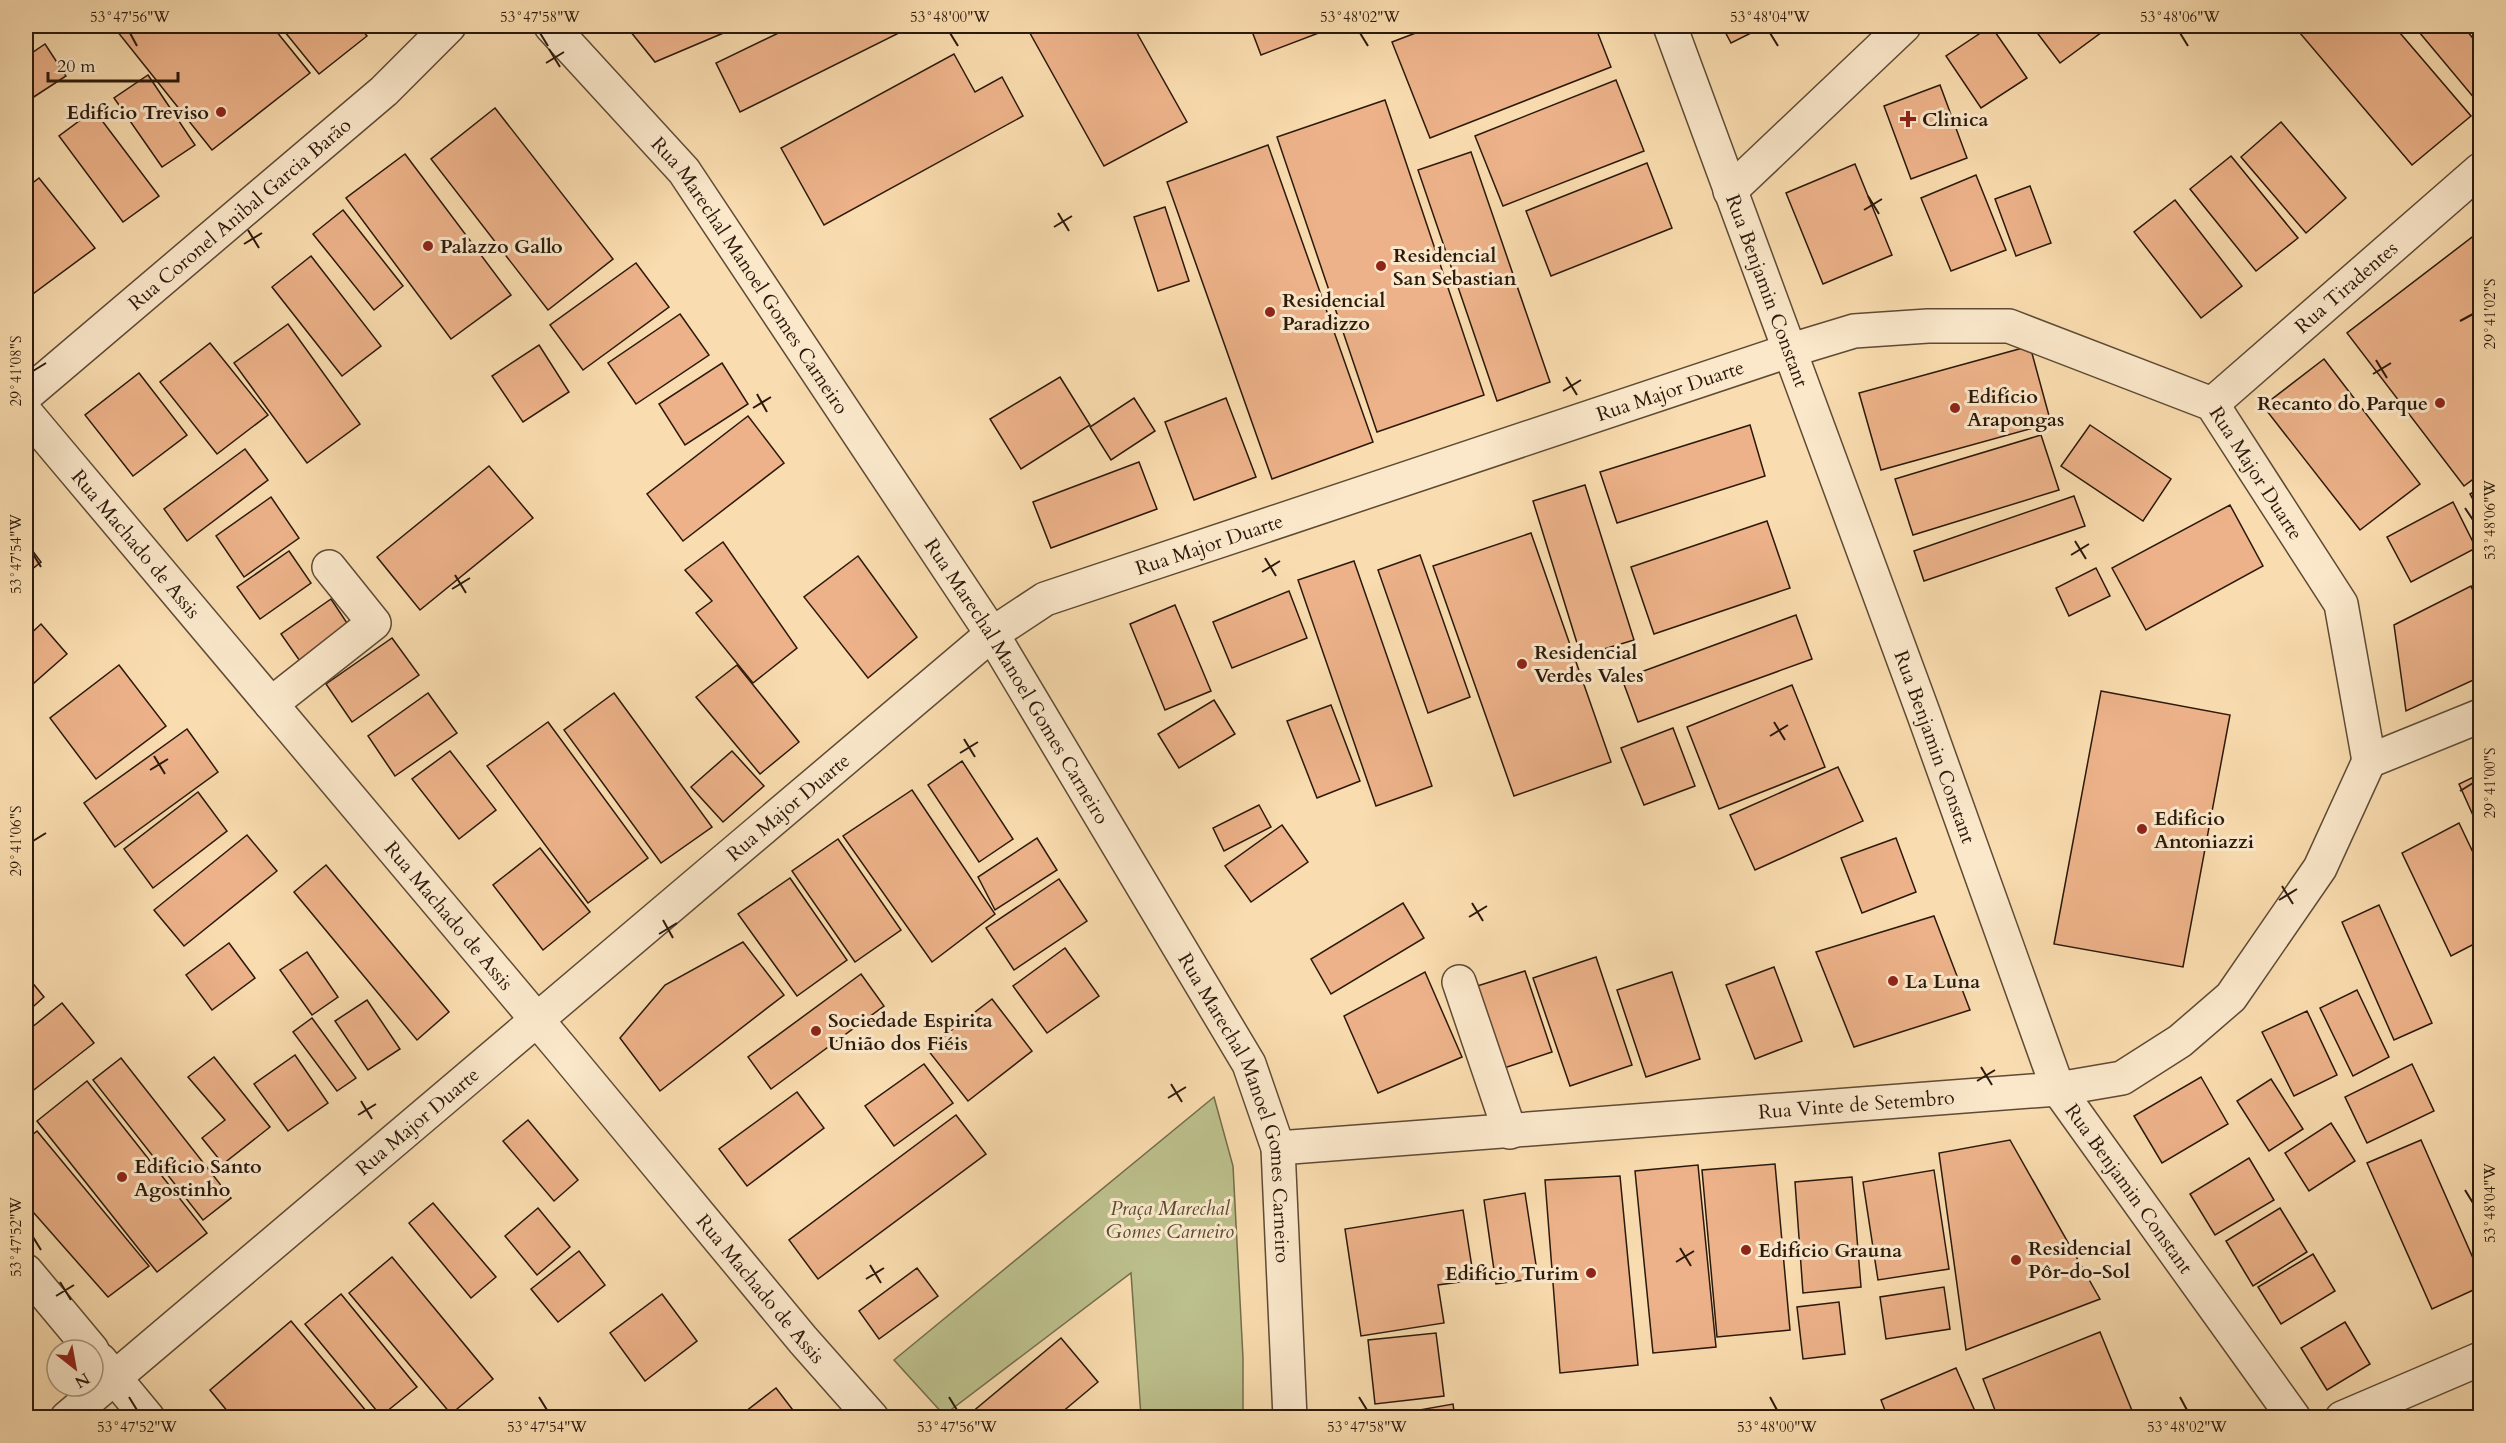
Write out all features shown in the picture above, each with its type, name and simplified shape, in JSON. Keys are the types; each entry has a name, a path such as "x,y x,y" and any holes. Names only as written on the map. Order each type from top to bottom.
{"street":[{"name":"Rua Coronel Anibal Garcia Barão","path":"26,395 384,91 449,26"},
{"name":"Rua Marechal Manoel Gomes Carneiro","path":"551,26 684,171 992,634 1249,1064 1278,1148 1290,1418"},
{"name":"Rua Benjamin Constant","path":"1670,26 1924,716 2058,1089 2294,1418"},
{"path":"1730,191 1904,26"},
{"name":"Rua Tiradentes","path":"2212,404 2481,170"},
{"name":"Rua Major Duarte","path":"67,1418 992,634 1045,599 1854,331 1928,326 2008,326 2212,404 2341,604 2369,761"},
{"name":"Rua Machado de Assis","path":"26,413 803,1340 872,1418"},
{"path":"271,704 374,623 329,567"},
{"path":"2369,761 2481,716"},
{"name":"Rua Vinte de Setembro","path":"1278,1148 2058,1089 2122,1078 2181,1041 2231,997 2320,868 2369,761"},
{"path":"1459,981 1510,1132"},
{"path":"26,1271 81,1338"},
{"path":"2342,1418 2481,1359"},
{"path":"105,1366 148,1418"}],"green space":[{"name":"Praça Marechal Gomes Carneiro","path":"1214,1097 1233,1166 1243,1358 1243,1417 1141,1417 1131,1273 944,1415 894,1360"}],"building":[{"name":"Edifício Treviso","path":"113,26 272,26 310,73 212,150"},
{"path":"280,26 359,26 367,36 319,74"},
{"path":"626,26 740,26 655,62"},
{"path":"793,26 905,26 907,29 740,112 716,63"},
{"path":"1026,26 1133,26 1187,122 1104,166"},
{"path":"1250,26 1337,26 1261,55"},
{"path":"1434,26 1595,26 1611,67 1430,138 1392,42"},
{"path":"1722,26 1765,26 1731,43"},
{"path":"1991,26 2027,78 1981,108 1946,56"},
{"path":"2032,26 2104,26 2106,29 2060,63"},
{"path":"2294,26 2394,26 2471,116 2412,165"},
{"path":"2414,26 2463,26 2480,47 2480,105"},
{"path":"45,44 66,76 26,102 26,57"},
{"path":"954,54 975,92 1002,77 1023,116 824,225 781,148"},
{"path":"148,75 195,145 162,167 114,98"},
{"path":"1616,80 1644,151 1503,206 1475,136"},
{"path":"1940,85 1967,158 1911,179 1884,106"},
{"name":"Residencial San Sebastian","path":"1385,100 1484,395 1377,432 1277,137"},
{"path":"495,108 613,259 548,310 431,159"},
{"path":"94,110 159,196 123,222 59,136"},
{"path":"2281,122 2346,198 2306,233 2241,157"},
{"name":"Residencial Paradizzo","path":"1268,145 1373,442 1272,479 1167,182"},
{"path":"1471,152 1550,382 1497,401 1418,170"},
{"name":"Palazzo Gallo","path":"405,154 511,295 451,339 346,198"},
{"path":"2231,156 2298,238 2256,271 2190,189"},
{"path":"1647,163 1672,228 1551,276 1526,211"},
{"path":"1855,164 1892,255 1823,284 1786,193"},
{"path":"1976,175 2006,250 1951,271 1921,198"},
{"path":"39,178 95,248 26,299 26,188"},
{"path":"2030,186 2051,243 2016,256 1995,199"},
{"path":"2175,200 2242,286 2201,318 2134,232"},
{"path":"1165,207 1189,281 1158,291 1134,217"},
{"path":"343,210 403,286 374,310 313,234"},
{"name":"Recanto do Parque","path":"2480,231 2480,474 2464,486 2347,333"},
{"path":"311,256 381,346 342,376 272,287"},
{"path":"636,263 669,307 583,370 550,325"},
{"path":"680,314 709,355 636,404 608,363"},
{"path":"288,324 360,424 307,463 234,363"},
{"path":"210,343 268,415 217,454 160,382"},
{"path":"539,345 569,392 523,422 492,376"},
{"name":"Edifício Arapongas","path":"2030,346 2051,423 1881,470 1859,393"},
{"path":"2324,359 2420,484 2360,530 2263,406"},
{"path":"722,363 748,404 685,445 659,404"},
{"path":"139,373 187,435 133,476 85,415"},
{"path":"1060,377 1090,425 1021,469 990,419"},
{"path":"1134,398 1155,431 1111,460 1090,427"},
{"path":"1226,398 1256,477 1194,500 1165,422"},
{"path":"748,416 784,463 683,541 647,494"},
{"path":"1750,425 1765,476 1617,523 1600,472"},
{"path":"2090,425 2171,479 2143,521 2061,466"},
{"path":"2041,435 2059,490 1913,535 1895,479"},
{"path":"245,449 268,480 187,541 164,509"},
{"path":"1139,462 1157,509 1051,548 1033,502"},
{"path":"489,466 533,518 420,610 377,557"},
{"path":"1585,485 1634,640 1581,656 1533,501"},
{"path":"2480,488 2480,512 2470,494"},
{"path":"2074,496 2085,526 1924,581 1914,551"},
{"path":"271,497 299,538 244,577 216,536"},
{"path":"2453,502 2476,548 2411,582 2387,537"},
{"path":"2230,505 2263,566 2146,630 2112,568"},
{"path":"1767,521 1790,588 1654,634 1631,567"},
{"name":"Residencial Verdes Vales","path":"1531,533 1611,762 1514,796 1433,566"},
{"path":"26,542 41,562 26,574"},
{"path":"723,542 797,648 753,683 696,613 712,601 685,570"},
{"path":"289,551 311,583 260,619 237,587"},
{"path":"1420,555 1470,697 1428,713 1378,570"},
{"path":"858,556 917,637 868,678 804,597"},
{"path":"1354,561 1432,786 1376,806 1298,580"},
{"path":"2096,568 2110,596 2069,616 2056,588"},
{"path":"2471,586 2480,607 2480,677 2406,711 2394,625"},
{"path":"1289,591 1307,638 1232,668 1213,622"},
{"path":"331,599 351,629 302,664 281,634"},
{"path":"1175,605 1211,691 1165,710 1130,624"},
{"path":"1796,615 1812,659 1638,722 1622,679"},
{"path":"41,624 67,654 26,690 26,638"},
{"path":"392,638 419,675 352,722 326,684"},
{"path":"119,665 166,726 96,779 50,718"},
{"path":"737,665 799,742 760,774 696,697"},
{"path":"1792,685 1825,767 1719,809 1687,727"},
{"name":"Edifício Antoniazzi","path":"2101,691 2230,715 2183,967 2054,944"},
{"path":"428,693 457,733 395,776 368,736"},
{"path":"614,693 712,827 661,863 564,730"},
{"path":"1214,700 1235,734 1179,768 1158,734"},
{"path":"1331,705 1360,781 1317,798 1287,721"},
{"path":"548,722 648,858 588,903 487,766"},
{"path":"1673,728 1695,786 1644,805 1621,748"},
{"path":"187,729 218,772 115,847 84,803"},
{"path":"450,751 496,810 459,839 412,779"},
{"path":"732,751 764,786 723,822 691,787"},
{"path":"962,761 1013,839 979,862 928,785"},
{"path":"1838,767 1863,821 1755,870 1730,815"},
{"path":"2480,774 2480,831 2459,784"},
{"path":"912,790 995,914 932,962 843,836"},
{"path":"198,792 227,831 153,888 124,849"},
{"path":"1259,805 1271,827 1224,851 1213,828"},
{"path":"2459,823 2480,867 2480,941 2451,956 2402,853"},
{"path":"1282,825 1308,862 1251,902 1225,866"},
{"path":"247,835 277,871 184,946 154,910"},
{"path":"1037,838 1057,870 995,910 978,877"},
{"path":"1896,838 1916,892 1862,913 1841,858"},
{"path":"838,839 901,930 855,962 792,871"},
{"path":"540,848 590,912 543,950 493,885"},
{"path":"326,865 449,1012 417,1040 294,892"},
{"path":"790,878 847,960 797,996 738,914"},
{"path":"1059,879 1087,921 1014,970 986,928"},
{"path":"1403,903 1424,938 1331,994 1311,959"},
{"path":"2379,905 2432,1023 2394,1040 2342,922"},
{"name":"La Luna","path":"1934,916 1970,1010 1854,1047 1816,952"},
{"path":"743,942 784,995 660,1091 620,1038 665,985"},
{"path":"229,943 255,978 212,1010 186,975"},
{"path":"1065,948 1099,996 1047,1033 1013,986"},
{"path":"307,952 338,997 312,1015 280,970"},
{"path":"1596,957 1632,1065 1570,1086 1533,978"},
{"path":"1774,967 1802,1041 1755,1059 1726,985"},
{"path":"1525,971 1552,1052 1501,1069 1474,987"},
{"path":"1425,972 1462,1057 1378,1093 1344,1016"},
{"path":"1672,972 1700,1059 1646,1077 1617,990"},
{"name":"Sociedade Espirita União dos Fiéis","path":"861,974 884,1006 771,1089 748,1057"},
{"path":"26,975 44,997 26,1013"},
{"path":"2357,990 2389,1057 2353,1076 2320,1008"},
{"path":"992,999 1032,1051 968,1101 927,1049"},
{"path":"367,1000 400,1049 368,1070 335,1021"},
{"path":"62,1003 94,1043 26,1096 26,1032"},
{"path":"2307,1011 2337,1075 2294,1096 2262,1032"},
{"path":"312,1018 356,1078 337,1091 293,1032"},
{"path":"295,1055 328,1103 288,1131 254,1084"},
{"path":"214,1057 270,1127 223,1164 202,1138 225,1120 188,1077"},
{"path":"121,1058 231,1198 203,1220 93,1080"},
{"path":"924,1064 953,1103 894,1146 865,1106"},
{"path":"2412,1064 2434,1111 2367,1143 2345,1097"},
{"path":"2201,1077 2228,1124 2162,1163 2134,1116"},
{"path":"2271,1079 2303,1129 2269,1151 2237,1101"},
{"name":"Edifício Santo Agostinho","path":"87,1081 207,1233 157,1272 37,1121"},
{"path":"797,1092 824,1128 747,1186 719,1149"},
{"path":"956,1115 986,1154 818,1279 789,1240"},
{"path":"528,1120 578,1180 554,1201 503,1141"},
{"path":"2331,1123 2355,1161 2309,1191 2285,1153"},
{"path":"37,1131 149,1266 108,1297 26,1204 26,1140"},
{"name":"Residencial Pôr-do-Sol","path":"2010,1140 2100,1299 1966,1350 1939,1153"},
{"path":"2421,1140 2480,1274 2480,1287 2432,1309 2367,1163"},
{"path":"2249,1158 2274,1200 2215,1235 2190,1194"},
{"name":"Edifício Grauna","path":"1775,1164 1790,1330 1717,1337 1702,1170"},
{"path":"1698,1165 1716,1347 1653,1353 1635,1171"},
{"path":"1934,1170 1949,1269 1878,1280 1863,1182"},
{"name":"Edifício Turim","path":"1620,1176 1638,1365 1560,1373 1545,1180"},
{"path":"1852,1177 1861,1287 1803,1293 1795,1182"},
{"path":"1525,1193 1538,1278 1496,1284 1484,1200"},
{"path":"2480,1194 2480,1213 2473,1198"},
{"path":"433,1203 496,1277 471,1298 409,1223"},
{"path":"538,1208 570,1247 537,1275 505,1236"},
{"path":"2280,1208 2307,1252 2253,1286 2226,1241"},
{"path":"1463,1210 1474,1280 1438,1285 1444,1323 1361,1336 1345,1229"},
{"path":"579,1251 605,1285 558,1322 531,1289"},
{"path":"2313,1254 2335,1291 2281,1324 2258,1287"},
{"path":"392,1257 493,1379 451,1414 349,1293"},
{"path":"917,1268 938,1296 879,1339 859,1311"},
{"path":"1944,1287 1950,1329 1886,1339 1880,1297"},
{"path":"341,1294 417,1387 381,1416 305,1324"},
{"path":"662,1294 697,1341 645,1381 610,1333"},
{"path":"1839,1302 1845,1354 1803,1359 1797,1307"},
{"path":"291,1321 372,1418 233,1418 210,1390"},
{"path":"2345,1322 2370,1364 2327,1390 2301,1348"},
{"path":"2100,1332 2135,1418 1998,1418 1983,1379"},
{"path":"1436,1333 1444,1396 1375,1404 1368,1340"},
{"path":"1061,1338 1098,1382 1055,1418 965,1418"},
{"path":"1956,1368 1978,1418 1888,1418 1881,1400"},
{"path":"776,1388 799,1418 737,1418"},
{"path":"1453,1404 1455,1418 1403,1418 1402,1413"},
{"path":"1095,1410 1101,1418 1085,1418"},
{"path":"1402,1413 1403,1418 1374,1418"}],"place":[{"name":"Edifício Treviso","path":"221,112"},
{"name":"Clinica","path":"1908,119"},
{"name":"Palazzo Gallo","path":"428,246"},
{"name":"Residencial San Sebastian","path":"1381,266"},
{"name":"Residencial Paradizzo","path":"1270,312"},
{"name":"Recanto do Parque","path":"2440,403"},
{"name":"Edifício Arapongas","path":"1955,408"},
{"name":"Residencial Verdes Vales","path":"1522,664"},
{"name":"Edifício Antoniazzi","path":"2142,829"},
{"name":"La Luna","path":"1893,981"},
{"name":"Sociedade Espirita União dos Fiéis","path":"816,1031"},
{"name":"Edifício Santo Agostinho","path":"122,1177"},
{"name":"Edifício Grauna","path":"1746,1250"},
{"name":"Residencial Pôr-do-Sol","path":"2016,1260"},
{"name":"Edifício Turim","path":"1591,1273"}]}
